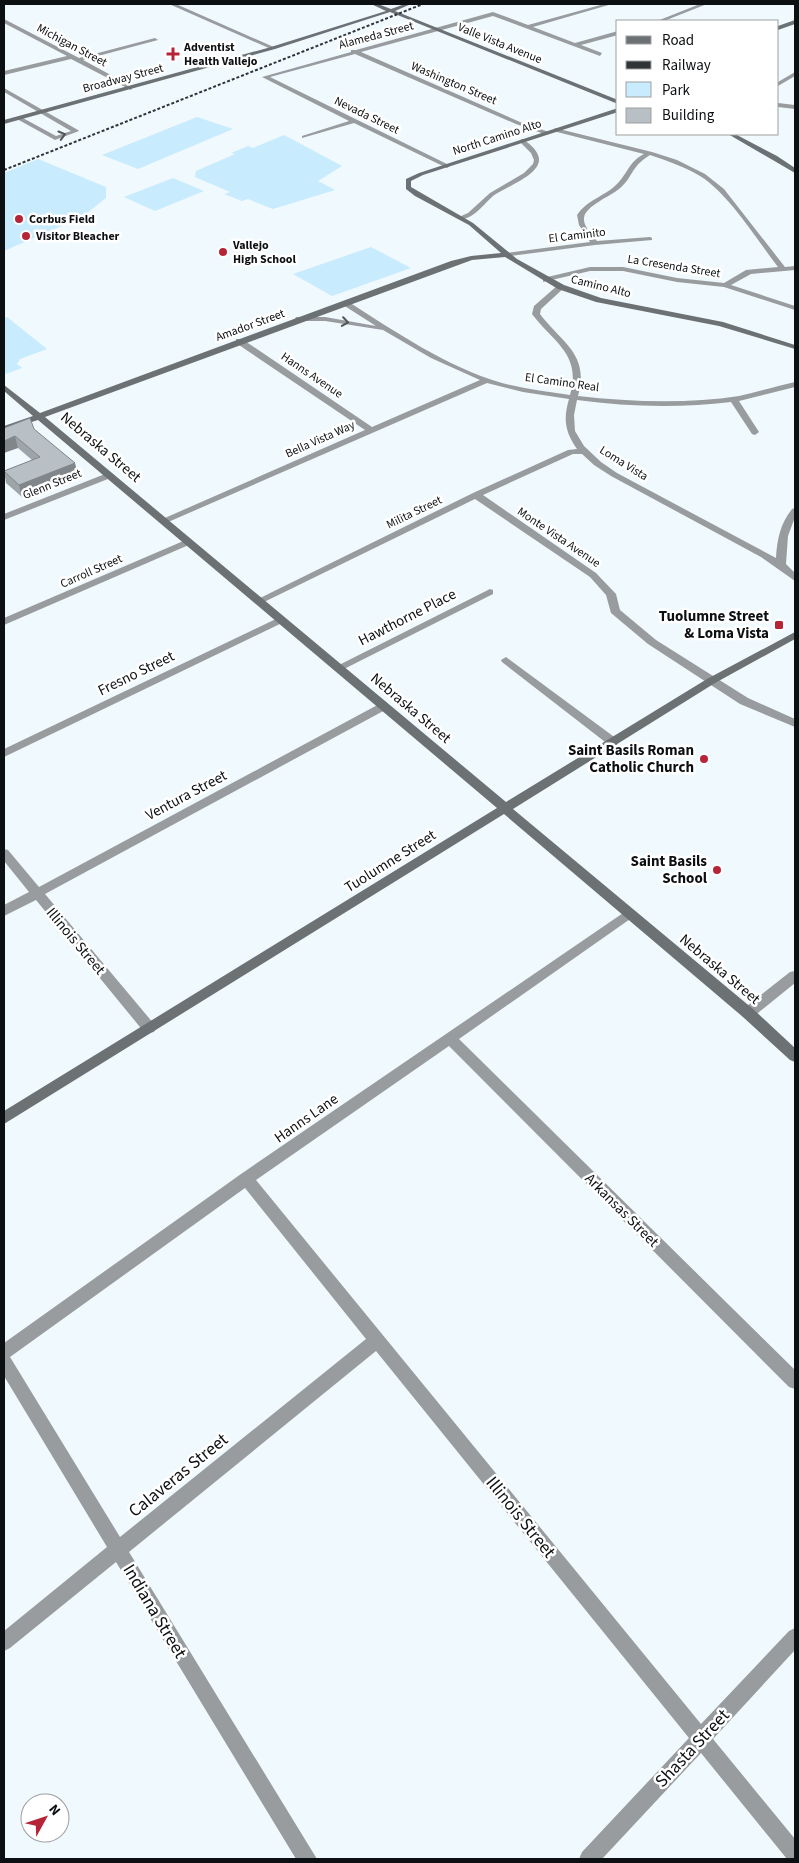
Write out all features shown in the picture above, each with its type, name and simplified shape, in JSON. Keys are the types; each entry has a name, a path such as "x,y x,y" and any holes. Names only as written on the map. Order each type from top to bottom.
{"street":[{"path":"172,4 273,48"},
{"name":"Valle Vista Avenue","path":"374,4 616,101"},
{"name":"Broadway Street","path":"4,122 273,48 334,28 347,26 395,4"},
{"name":"Broadway Street","path":"387,9 409,4"},
{"path":"526,27 609,4"},
{"path":"663,20 704,4"},
{"path":"495,6 492,11 494,14 600,54"},
{"name":"Alameda Street","path":"278,84 266,77 353,51 494,14"},
{"name":"Michigan Street","path":"4,21 131,88"},
{"path":"779,28 795,22"},
{"path":"574,45 616,34"},
{"path":"78,60 154,40"},
{"name":"Washington Street","path":"353,51 547,133"},
{"path":"4,73 71,57"},
{"path":"779,83 795,74"},
{"name":"Nevada Street","path":"278,84 446,166"},
{"path":"4,90 76,131 55,138 19,118"},
{"path":"779,105 795,107"},
{"name":"North Camino Alto","path":"422,198 409,190 408,180 616,111"},
{"path":"304,137 354,122"},
{"path":"555,130 650,153 691,168 715,184 782,268"},
{"path":"733,135 795,171"},
{"path":"461,218 472,213 492,194 526,174 536,165 537,160 534,152 522,141"},
{"path":"594,243 580,219 582,214 592,204 622,184 632,166 650,153"},
{"name":"Camino Alto","path":"422,198 461,218 485,235 514,261 561,287 599,300 720,324 795,347"},
{"name":"El Caminito","path":"506,255 594,243 650,239"},
{"name":"Amador Street","path":"4,429 462,260 506,255"},
{"name":"La Cresenda Street","path":"546,280 576,271 604,268 623,269 677,280 725,285 795,308"},
{"path":"725,285 749,272 795,268"},
{"name":"Loma Vista","path":"561,287 537,308 536,314 571,352 577,365 578,377 575,398 569,420 571,430 583,450 610,472 781,565 795,578"},
{"name":"El Camino Real","path":"344,303 390,331 465,371 488,380 526,390 575,398 631,403 674,404 733,398 795,384"},
{"path":"299,319 339,321 390,331"},
{"name":"Hanns Avenue","path":"239,341 371,430"},
{"name":"Bella Vista Way","path":"164,521 488,380"},
{"name":"Nebraska Street","path":"4,387 748,1013 795,1056"},
{"path":"733,398 755,432"},
{"name":"Milita Street","path":"259,601 476,495 571,452 583,450"},
{"name":"Glenn Street","path":"4,517 110,475"},
{"name":"Monte Vista Avenue","path":"476,495 593,574 611,594 615,611 652,642 744,701 795,723"},
{"path":"781,565 783,534 786,524 795,510"},
{"name":"Carroll Street","path":"4,622 188,542"},
{"name":"Hawthorne Place","path":"338,668 490,592"},
{"name":"Fresno Street","path":"4,753 280,620"},
{"name":"Tuolumne Street","path":"4,1118 711,681 779,642 795,635"},
{"path":"506,660 613,742"},
{"name":"Ventura Street","path":"4,911 383,706"},
{"name":"Illinois Street","path":"4,854 149,1028"},
{"name":"Hanns Lane","path":"4,1352 246,1179 629,914"},
{"path":"748,1013 795,976"},
{"name":"Arkansas Street","path":"450,1038 795,1381"},
{"name":"Illinois Street","path":"246,1179 795,1854"},
{"name":"Calaveras Street","path":"4,1642 377,1340"},
{"name":"Indiana Street","path":"4,1362 306,1859"},
{"name":"Shasta Street","path":"589,1859 795,1637"}],"green space":[{"path":"197,117 233,129 138,169 102,155"},
{"path":"284,135 342,166 318,181 335,190 273,209 248,199 242,201 224,194 230,192 195,177 196,171 235,154 231,153 248,146 253,148"},
{"path":"38,159 106,187 106,198 82,217 4,251 4,173"},
{"path":"173,178 204,191 155,211 124,197"},
{"path":"371,247 411,268 332,296 293,274"},
{"path":"7,317 47,349 20,359 17,364 22,368 6,374 4,372 4,318"}],"building":[{"path":"30,418 34,429 75,463 19,485 4,471 40,457 15,436 4,441 4,428"}],"railway":[{"path":"4,170 423,4"}],"place":[{"name":"Adventist Health Vallejo","path":"173,54"},
{"name":"Corbus Field","path":"19,219"},
{"name":"Visitor Bleacher","path":"26,236"},
{"name":"Vallejo High School","path":"223,252"},
{"name":"Tuolumne Street & Loma Vista","path":"779,625"},
{"name":"Saint Basils Roman Catholic Church","path":"704,759"},
{"name":"Saint Basils School","path":"717,870"}]}
